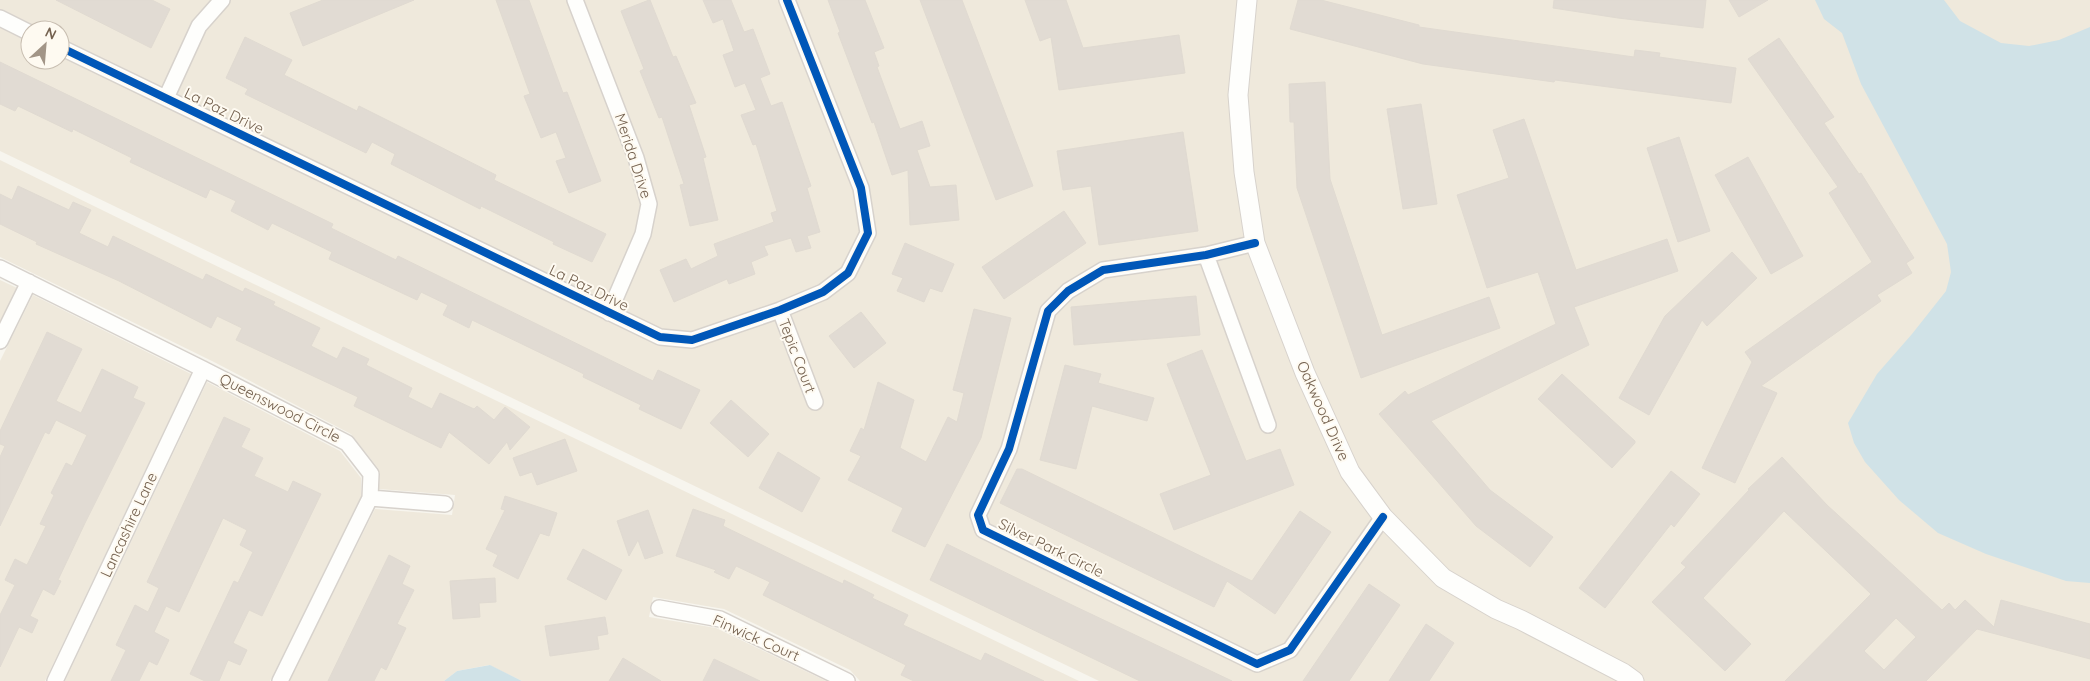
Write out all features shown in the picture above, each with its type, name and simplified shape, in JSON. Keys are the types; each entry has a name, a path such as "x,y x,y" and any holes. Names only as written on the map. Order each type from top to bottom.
{"street":[{"path":"166,98 199,26 222,0"},
{"name":"Merida Drive","path":"575,0 636,158 649,204 643,234 609,313"},
{"name":"La Paz Drive","path":"70,52 660,337 692,340 780,310 823,292 848,273 868,233 861,188 786,0"},
{"name":"Oakwood Drive","path":"1247,0 1238,95 1244,172 1255,243 1305,373 1350,472 1383,517 1443,578 1496,609 1623,673 1634,681"},
{"path":"0,18 20,28"},
{"name":"Silver Park Circle","path":"1255,243 1206,255 1103,270 1068,291 1048,311 1009,449 978,515 983,530 1256,664 1290,650 1383,517"},
{"path":"1206,255 1268,424"},
{"name":"Queenswood Circle","path":"0,268 347,443 370,474 370,498 280,681"},
{"path":"0,341 29,282"},
{"name":"Tepic Court","path":"780,310 814,402"},
{"name":"Lancashire Lane","path":"55,681 203,369"},
{"path":"370,498 445,504"},
{"name":"Finwick Court","path":"660,608 720,618 847,681"}],"shaded area":[{"path":"0,0 2090,0 2090,681 1099,681 0,151"},
{"path":"1815,0 1944,0 1960,21 2001,43 2029,46 2059,40 2090,27 2090,583 2066,581 1986,554 1938,533 1899,500 1865,462 1854,443 1848,423 1877,374 1946,291 1951,272 1947,244 1861,84 1842,33 1824,19"},
{"path":"0,160 1079,681 860,681 850,670 724,609 653,597 649,617 716,628 826,681 522,681 489,665 457,671 444,681 289,681 375,509 452,515 455,495 379,489 380,474 378,468 351,434 216,363 0,257"},
{"path":"0,280 17,288 0,321"},
{"path":"33,295 191,374 45,681 0,681 0,361"},
{"path":"207,382 340,451 361,478 361,497 270,681 65,681"},
{"path":"490,665 522,681 444,681 457,671"}],"building":[{"path":"56,0 152,0 170,9 151,48"},
{"path":"323,0 414,0 303,46 290,13"},
{"path":"496,0 529,0 563,93 567,92 601,181 569,193 556,161 566,158 556,132 541,138 524,96 530,94"},
{"path":"650,0 673,57 676,56 696,103 689,105 706,157 703,158 718,220 690,226 680,185 684,184 662,117 659,118 640,71 644,69 621,11"},
{"path":"703,0 731,0 744,32 753,29 770,74 760,78 771,106 782,102 811,186 807,188 820,232 807,236 811,248 796,252 791,238 764,246 768,255 751,262 755,274 729,284 727,279 674,302 660,270 686,259 691,269 718,256 714,244 774,222 771,213 777,211 756,144 753,145 741,115 756,110 745,83 735,87 723,55 734,51 723,19 713,23"},
{"path":"828,0 865,0 884,48 874,52 879,66 877,67 900,129 922,121 930,146 917,150 930,187 956,185 959,220 910,225 908,170 892,175 874,122 872,123 838,33 840,32"},
{"path":"920,0 962,0 1033,186 996,200"},
{"path":"1025,0 1066,0 1083,48 1179,35 1185,73 1059,90 1051,37 1040,41"},
{"path":"1298,0 1321,0 1419,25 1419,27 1634,57 1635,50 1660,53 1659,57 1736,68 1731,103 1423,64 1290,29"},
{"path":"1554,0 1706,0 1703,28 1553,8"},
{"path":"1729,0 1768,0 1739,17"},
{"path":"245,37 292,60 284,75 357,111 359,106 496,175 494,180 606,234 592,262 481,206 480,209 391,164 395,154 372,142 366,153 245,94 248,89 226,78"},
{"path":"1779,38 1834,117 1824,123 1859,174 1861,173 1914,258 1906,263 1912,273 1877,295 1881,301 1761,386 1777,393 1735,483 1702,468 1752,362 1745,352 1872,262 1829,193 1838,187 1748,59"},
{"path":"0,62 333,224 331,228 396,260 398,256 653,381 658,370 700,390 681,429 639,409 641,405 583,377 584,374 472,320 469,328 443,315 448,305 421,292 417,300 329,259 332,252 272,223 268,230 231,211 236,201 210,189 206,198 130,162 132,158 73,129 72,132 18,106 15,111 0,104"},
{"path":"1325,82 1330,179 1382,335 1489,297 1500,328 1361,378 1297,188 1294,122 1290,122 1289,84"},
{"path":"1421,104 1437,204 1403,209 1387,109"},
{"path":"1524,119 1576,270 1667,239 1678,271 1574,307 1589,345 1431,421 1490,490 1553,537 1530,567 1476,526 1379,414 1405,391 1408,395 1556,324 1538,272 1487,288 1457,195 1509,178 1493,130"},
{"path":"1183,132 1198,231 1099,245 1091,186 1063,190 1057,151"},
{"path":"1679,137 1710,231 1678,242 1647,148"},
{"path":"1748,157 1803,256 1771,274 1715,175"},
{"path":"18,186 69,210 73,202 91,210 79,233 108,247 113,236 203,280 206,274 243,292 245,288 275,302 273,305 320,328 311,346 337,359 343,347 369,359 366,365 412,388 408,397 432,409 440,393 474,409 477,406 494,420 505,407 530,427 510,450 507,442 489,464 449,432 441,448 354,406 358,397 236,340 242,328 217,316 211,328 119,281 36,244 37,242 0,224 0,194 12,200"},
{"path":"1064,211 1086,243 1004,299 982,267"},
{"path":"905,243 954,264 942,292 930,288 924,302 897,291 903,278 892,274"},
{"path":"1732,252 1757,278 1707,326 1702,320 1649,415 1619,398 1665,316"},
{"path":"1196,296 1200,335 1074,345 1071,307"},
{"path":"974,309 1011,318 981,438 925,547 892,531 903,508 848,480 861,456 850,451 861,428 864,430 878,382 914,400 900,448 926,462 948,417 957,422 964,393 953,390"},
{"path":"861,312 886,343 854,368 829,336"},
{"path":"47,332 82,349 56,401 81,413 102,369 138,387 133,398 145,403 85,523 58,580 61,581 54,595 43,589 30,616 38,620 32,633 19,627 0,667 0,615 15,585 5,580 15,559 27,565 46,526 40,524 54,495 51,493 66,463 72,466 87,435 56,420 49,434 45,432 0,526 0,457 5,446 0,444 0,431"},
{"path":"1202,350 1246,461 1280,449 1294,485 1174,530 1160,494 1211,475 1167,364"},
{"path":"1065,365 1101,374 1098,383 1154,398 1147,421 1092,406 1076,469 1040,460"},
{"path":"1562,374 1635,441 1612,468 1538,399"},
{"path":"731,400 769,434 748,457 710,423"},
{"path":"224,417 250,429 241,447 263,458 254,476 288,492 293,481 321,494 262,616 249,610 233,643 247,650 240,665 228,660 219,681 205,681 190,674 234,581 238,583 253,552 240,545 247,530 223,518 179,612 166,606 154,632 169,640 157,665 149,661 139,681 111,681 126,650 116,645 135,605 148,612 159,588 147,582"},
{"path":"565,439 577,471 537,485 532,472 520,476 513,458"},
{"path":"778,452 820,478 802,512 759,488"},
{"path":"1782,457 1827,505 1942,610 1949,603 1955,610 1965,600 1994,627 2001,600 2090,624 2090,659 1977,629 1926,681 1785,681 1871,594 1784,511 1703,598 1751,644 1725,671 1652,602 1686,567 1681,563 1748,489","holes":["1896,618 1916,637 1884,670 1864,651"]},
{"path":"1017,469 1022,469 1252,581 1300,511 1331,532 1275,614 1227,581 1214,607 1000,503"},
{"path":"1671,471 1700,494 1674,527 1671,524 1605,608 1579,588"},
{"path":"505,496 557,513 549,536 540,533 518,579 493,566 498,555 486,549 505,510 501,509"},
{"path":"693,509 725,520 723,526 843,584 844,580 874,595 872,598 908,615 903,625 981,661 985,653 1044,681 914,681 901,675 906,665 763,595 770,582 736,566 729,579 714,572 716,570 676,556"},
{"path":"648,510 663,553 645,559 638,540 629,556 617,521"},
{"path":"947,544 1232,681 1140,681 1044,635 930,580"},
{"path":"583,549 622,570 606,600 567,579"},
{"path":"389,555 410,566 402,584 414,590 397,624 406,628 386,670 381,667 374,681 328,681"},
{"path":"495,578 496,602 479,603 480,617 453,619 450,581"},
{"path":"1369,584 1400,605 1349,681 1303,681"},
{"path":"605,617 608,634 597,636 599,649 550,656 545,626"},
{"path":"1426,624 1454,643 1429,681 1389,681"},
{"path":"623,658 661,681 609,681"},
{"path":"714,659 760,681 703,681"}],"cycle path":[{"path":"70,52 660,337 692,340 780,310 823,292 848,273 868,233 861,188 787,0"},
{"path":"1255,243 1206,255 1103,270 1068,291 1048,311 1009,449 978,515 983,530 1257,664 1290,650 1383,517"}]}
